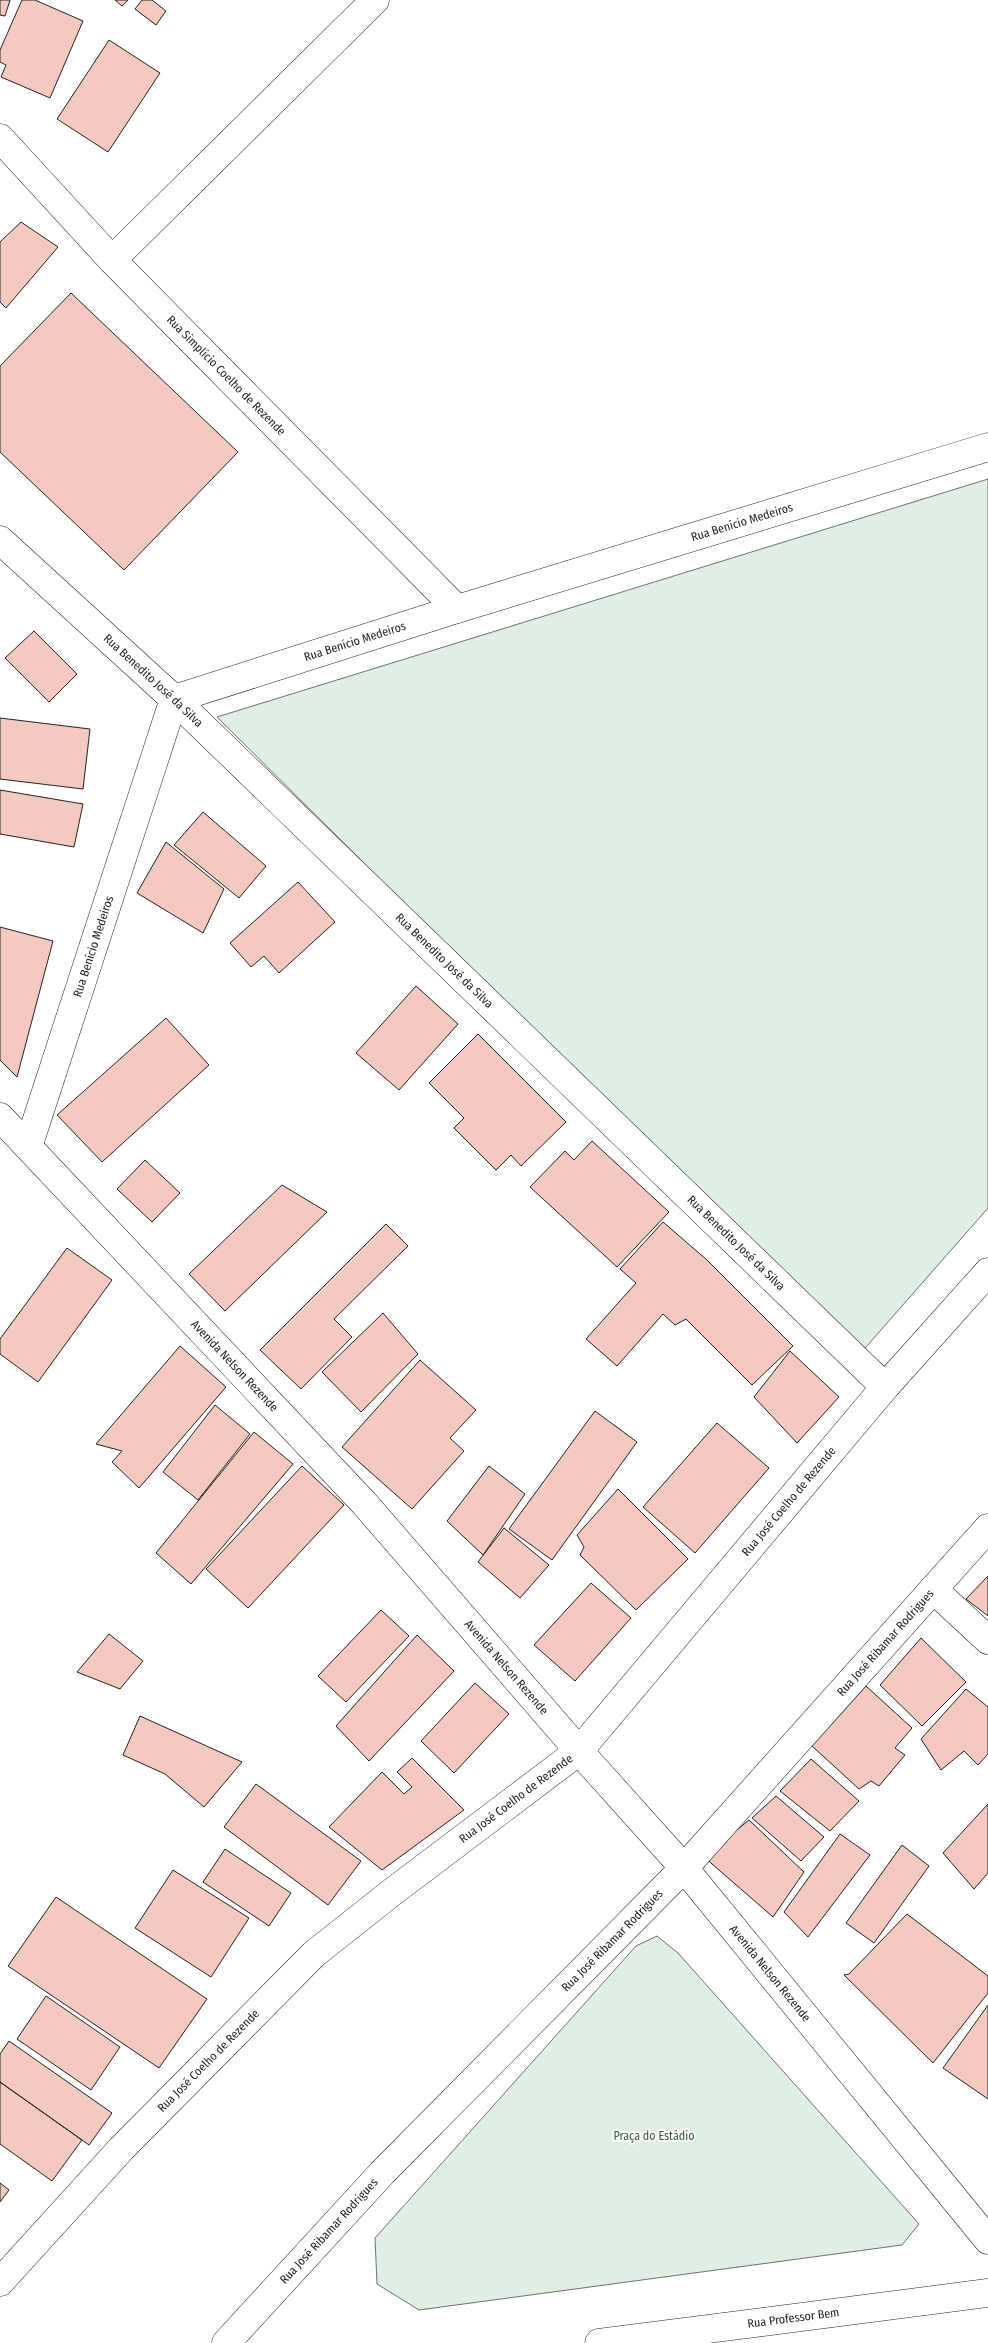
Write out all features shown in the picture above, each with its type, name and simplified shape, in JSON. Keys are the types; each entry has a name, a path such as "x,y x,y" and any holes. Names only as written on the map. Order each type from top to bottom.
{"street":[{"path":"112,260 376,0"},
{"name":"Rua Simplício Coelho de Rezende","path":"0,138 112,260 457,609"},
{"name":"Rua Benício Medeiros","path":"28,1147 174,699 457,609 988,447"},
{"name":"Rua Benedito José da Silva","path":"0,540 174,699 885,1387"},
{"name":"Avenida Nelson Rezende","path":"0,1117 364,1503 579,1751 684,1868 988,2240"},
{"name":"Rua José Coelho de Rezende","path":"0,2282 121,2149 314,1954 391,1893 579,1751 885,1387 988,1272"},
{"name":"Rua José Ribamar Rodrigues","path":"226,2343 382,2173 684,1868 988,1528"},
{"path":"933,1589 988,1640"},
{"name":"Rua Professor Bem","path":"599,2343 988,2293"}],"green space":[{"path":"988,479 988,1208 859,1355 217,717"},
{"name":"Praça do Estádio","path":"657,1936 678,1953 919,2224 902,2245 419,2310 377,2284 375,2238 636,1946"}],"building":[{"path":"0,0 10,0 5,16 0,15"},
{"path":"22,0 35,0 83,21 50,98 1,77 6,65 0,62 0,50"},
{"path":"115,0 128,0 122,6"},
{"path":"142,0 152,0 166,11 156,25 135,9"},
{"path":"109,40 160,73 108,152 57,119"},
{"path":"21,222 58,247 6,308 0,302 0,242"},
{"path":"71,293 238,452 124,570 0,452 0,366"},
{"path":"34,631 77,674 49,702 5,658"},
{"path":"0,718 90,729 83,789 0,779"},
{"path":"0,790 83,804 74,847 0,834"},
{"path":"203,812 266,866 239,898 174,845"},
{"path":"166,842 224,889 203,933 137,893"},
{"path":"298,882 335,922 279,973 264,956 251,967 230,943"},
{"path":"0,927 53,941 17,1077 0,1060"},
{"path":"416,986 458,1024 399,1090 356,1053"},
{"path":"166,1018 209,1065 102,1162 57,1115"},
{"path":"478,1034 566,1122 521,1166 511,1155 496,1170 454,1128 464,1118 429,1083"},
{"path":"592,1141 669,1212 617,1267 530,1187 565,1151 574,1160"},
{"path":"145,1160 180,1193 152,1222 117,1189"},
{"path":"282,1185 327,1212 225,1311 189,1274"},
{"path":"663,1222 707,1260 793,1346 752,1385 686,1319 675,1325 663,1314 617,1366 586,1339 636,1283 620,1269"},
{"path":"386,1224 408,1246 334,1319 352,1337 301,1389 260,1350"},
{"path":"67,1248 112,1280 38,1382 0,1354 0,1339"},
{"path":"383,1313 418,1354 361,1412 322,1372"},
{"path":"180,1346 226,1387 139,1488 112,1462 122,1451 96,1444"},
{"path":"790,1351 839,1397 797,1443 754,1397"},
{"path":"420,1360 476,1410 450,1438 464,1451 412,1509 342,1447"},
{"path":"215,1405 250,1434 198,1500 163,1472"},
{"path":"595,1411 637,1442 552,1560 509,1529"},
{"path":"717,1423 769,1468 695,1553 643,1507"},
{"path":"254,1432 293,1464 191,1584 156,1553"},
{"path":"302,1466 344,1505 248,1608 206,1569"},
{"path":"489,1466 525,1494 483,1555 447,1521"},
{"path":"618,1489 688,1559 636,1610 580,1555 584,1547 577,1535"},
{"path":"504,1528 549,1565 520,1598 478,1562"},
{"path":"988,1576 988,1616 966,1599"},
{"path":"591,1583 631,1618 575,1681 534,1645"},
{"path":"381,1610 409,1636 346,1702 318,1676"},
{"path":"109,1634 143,1661 120,1689 77,1672"},
{"path":"417,1635 454,1671 369,1761 336,1726"},
{"path":"921,1638 966,1682 922,1726 880,1685"},
{"path":"475,1683 509,1714 454,1773 421,1741"},
{"path":"866,1686 912,1728 895,1748 905,1755 879,1786 871,1781 859,1789 812,1746"},
{"path":"966,1689 988,1707 988,1754 978,1765 964,1751 941,1770 921,1739"},
{"path":"140,1716 242,1762 204,1807 165,1774 123,1755"},
{"path":"412,1758 464,1810 382,1870 329,1827 382,1772 404,1794 412,1787 397,1772"},
{"path":"811,1759 859,1801 830,1831 780,1791"},
{"path":"256,1784 361,1861 328,1905 224,1827"},
{"path":"776,1796 824,1837 801,1861 752,1818"},
{"path":"988,1804 988,1873 974,1889 943,1853"},
{"path":"749,1820 804,1872 773,1917 704,1857"},
{"path":"840,1834 870,1855 808,1937 784,1912"},
{"path":"902,1845 929,1866 874,1943 846,1923"},
{"path":"225,1849 291,1893 269,1926 203,1882"},
{"path":"173,1870 249,1918 211,1977 135,1928"},
{"path":"56,1897 207,1999 159,2068 8,1966"},
{"path":"907,1914 988,1976 988,1993 933,2063 844,1975 849,1974"},
{"path":"46,1996 120,2047 91,2090 17,2039"},
{"path":"988,2005 988,2099 943,2068"},
{"path":"9,2041 112,2113 89,2145 0,2082 0,2054"},
{"path":"0,2082 82,2140 52,2181 0,2144"},
{"path":"0,2183 9,2190 0,2202"}]}
